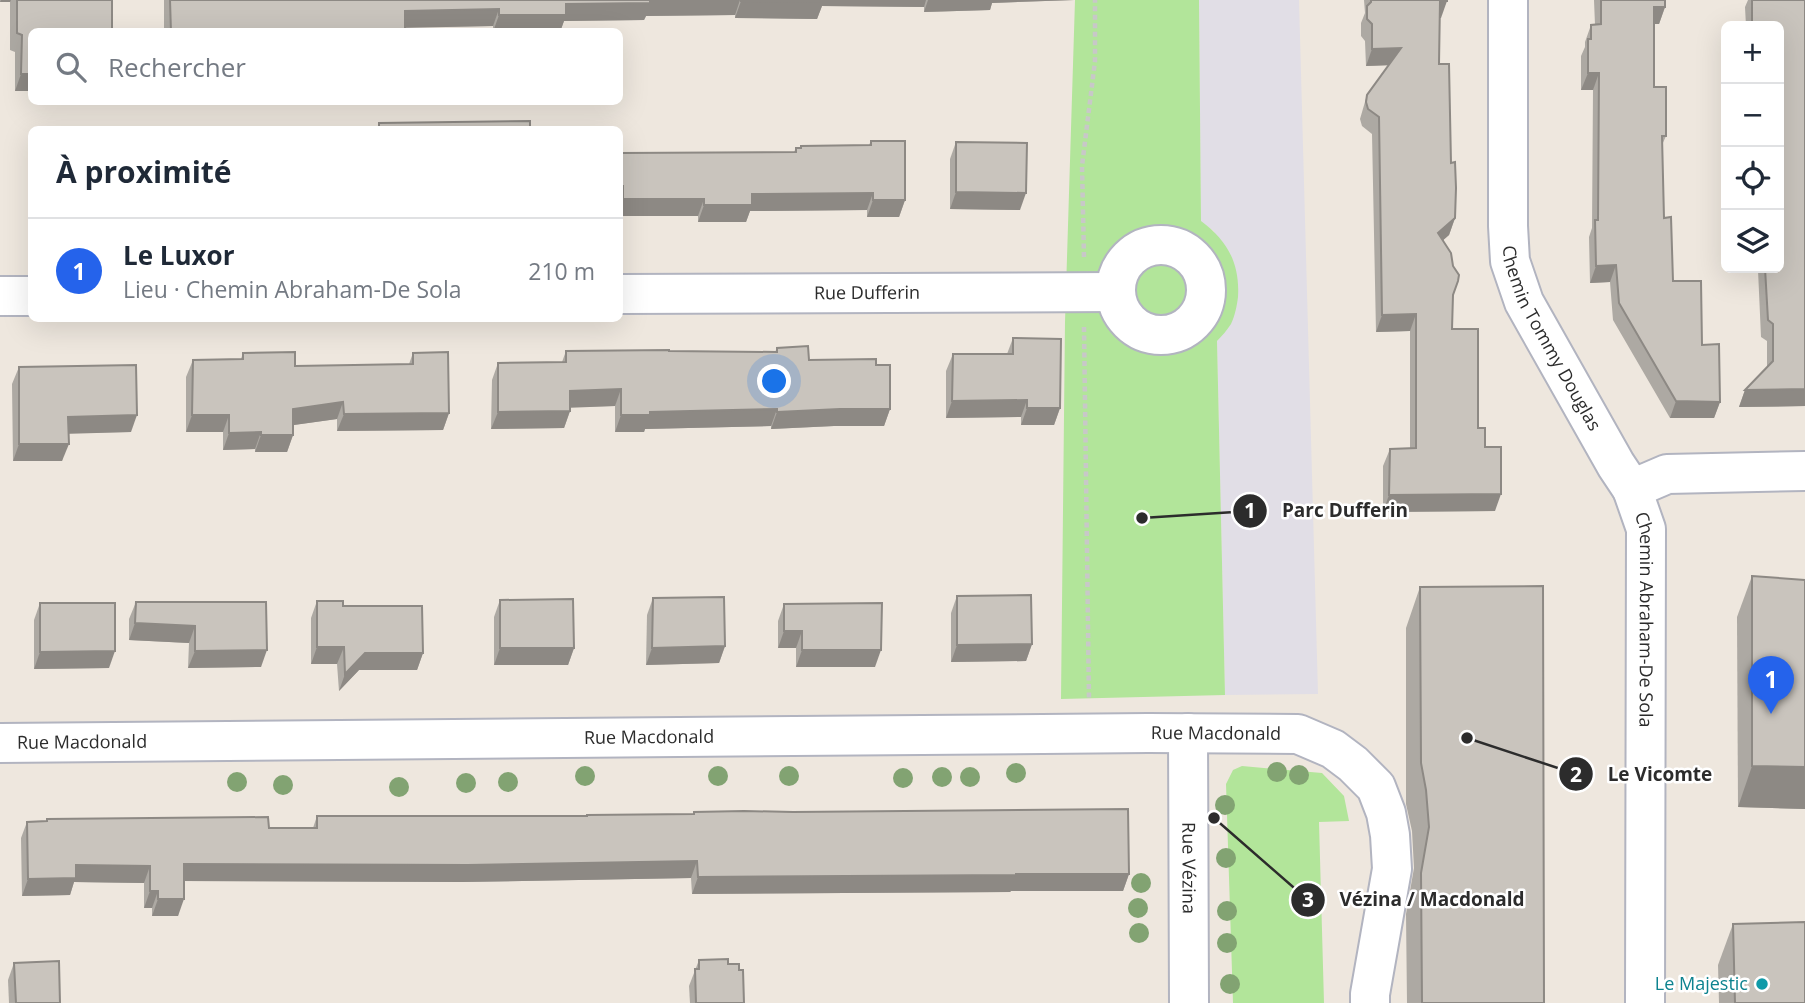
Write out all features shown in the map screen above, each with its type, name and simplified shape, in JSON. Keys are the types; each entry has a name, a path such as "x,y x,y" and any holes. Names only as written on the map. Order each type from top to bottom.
{"street":[{"name":"Chemin Tommy Douglas","path":"1508,0 1510,261 1524,302 1616,466 1632,489"},
{"name":"Rue Dufferin","path":"623,294 1115,292"},
{"path":"0,296 28,296"},
{"path":"1632,489 1667,474 1805,471"},
{"name":"Chemin Abraham-De Sola","path":"1632,489 1646,529 1645,1003"},
{"name":"Rue Vézina","path":"1188,733 1189,1003"},
{"name":"Rue Macdonald","path":"0,743 1298,734 1334,749 1353,764 1376,787 1386,813 1392,869 1370,1003"}],"path":[{"path":"1084,262 1082,166 1095,61 1095,0"},
{"path":"1084,317 1089,708"}],"shaded area":[{"path":"1199,0 1299,0 1318,694 1225,695 1217,341 1231,323 1214,231 1201,222"}],"green space":[{"path":"1075,0 1199,0 1201,221 1225,245 1234,264 1238,285 1232,321 1217,341 1225,695 1061,699 1065,322"},
{"path":"1242,766 1322,773 1344,796 1349,821 1319,822 1324,1003 1233,1003 1226,784 1233,770"}],"building":[{"path":"17,0 112,0 112,28 28,28 28,74 21,74 22,35 17,33"},
{"path":"170,0 650,0 650,3 566,4 566,15 499,15 499,9 405,11 405,28 171,28"},
{"path":"823,0 823,2 741,1"},
{"path":"1371,0 1447,0 1440,1 1439,64 1449,64 1451,163 1455,162 1455,218 1438,233 1451,253 1453,266 1459,275 1453,295 1452,329 1478,329 1478,428 1485,428 1485,447 1501,447 1501,494 1389,495 1390,449 1416,448 1416,314 1382,315 1379,117 1368,109 1366,102 1367,95 1401,48 1372,49 1372,24 1367,19 1367,6"},
{"path":"1601,0 1665,0 1665,7 1654,7 1654,87 1666,87 1666,136 1662,136 1664,218 1671,217 1673,281 1701,281 1702,345 1719,344 1720,402 1676,401 1619,303 1616,265 1596,266 1599,73 1588,73 1588,39 1591,39 1591,25 1601,24"},
{"path":"1752,0 1805,0 1805,389 1745,390 1773,361 1773,324 1768,320 1765,273 1784,273 1784,21 1752,21"},
{"path":"530,121 530,126 379,126 379,123"},
{"path":"871,141 905,141 905,200 873,200 873,193 752,194 752,205 704,205 704,199 623,199 623,153 796,152 796,148 801,146 871,145"},
{"path":"956,142 1027,143 1026,193 956,192"},
{"path":"1013,338 1061,339 1060,408 1027,408 1027,400 952,401 953,354 1013,354"},
{"path":"808,346 809,360 876,359 876,365 890,365 890,409 777,412 777,409 621,415 621,389 570,391 570,411 498,412 498,363 566,362 566,351 777,352 777,348"},
{"path":"295,352 295,366 413,364 413,353 448,352 449,413 344,414 343,402 293,409 293,435 229,433 229,415 192,415 193,360 243,359 243,353"},
{"path":"136,365 137,415 68,417 69,444 19,444 19,367"},
{"path":"1752,576 1805,580 1805,767 1752,766"},
{"path":"1543,586 1544,1003 1422,1003 1421,873 1429,827 1421,763 1420,587"},
{"path":"1031,595 1032,644 957,645 957,596"},
{"path":"724,597 725,646 652,648 653,598"},
{"path":"573,599 574,648 500,648 500,600"},
{"path":"317,601 343,601 343,606 422,606 423,653 365,653 345,674 344,647 317,647"},
{"path":"136,602 266,602 267,650 195,651 195,626 135,623"},
{"path":"40,603 115,603 115,651 40,652"},
{"path":"882,603 881,650 802,650 802,631 784,631 784,604"},
{"path":"1128,809 1129,874 698,877 697,861 468,865 184,864 184,899 158,899 158,891 150,891 150,866 76,865 76,878 28,879 27,822 47,819 268,817 269,828 317,828 317,816 587,816 744,811"},
{"path":"1805,922 1805,1003 1735,1003 1733,924"},
{"path":"728,959 728,964 739,964 739,970 743,970 744,1003 696,1003 695,969 699,969 699,960"},
{"path":"59,961 60,1003 16,1003 14,963"}],"place":[{"name":"Parc Dufferin","path":"1142,518"},
{"name":"Le Luxor","path":"1771,714"},
{"name":"Le Vicomte","path":"1467,738"},
{"name":"Vézina / Macdonald","path":"1214,818"},
{"name":"Le Majestic","path":"1762,984"}]}
